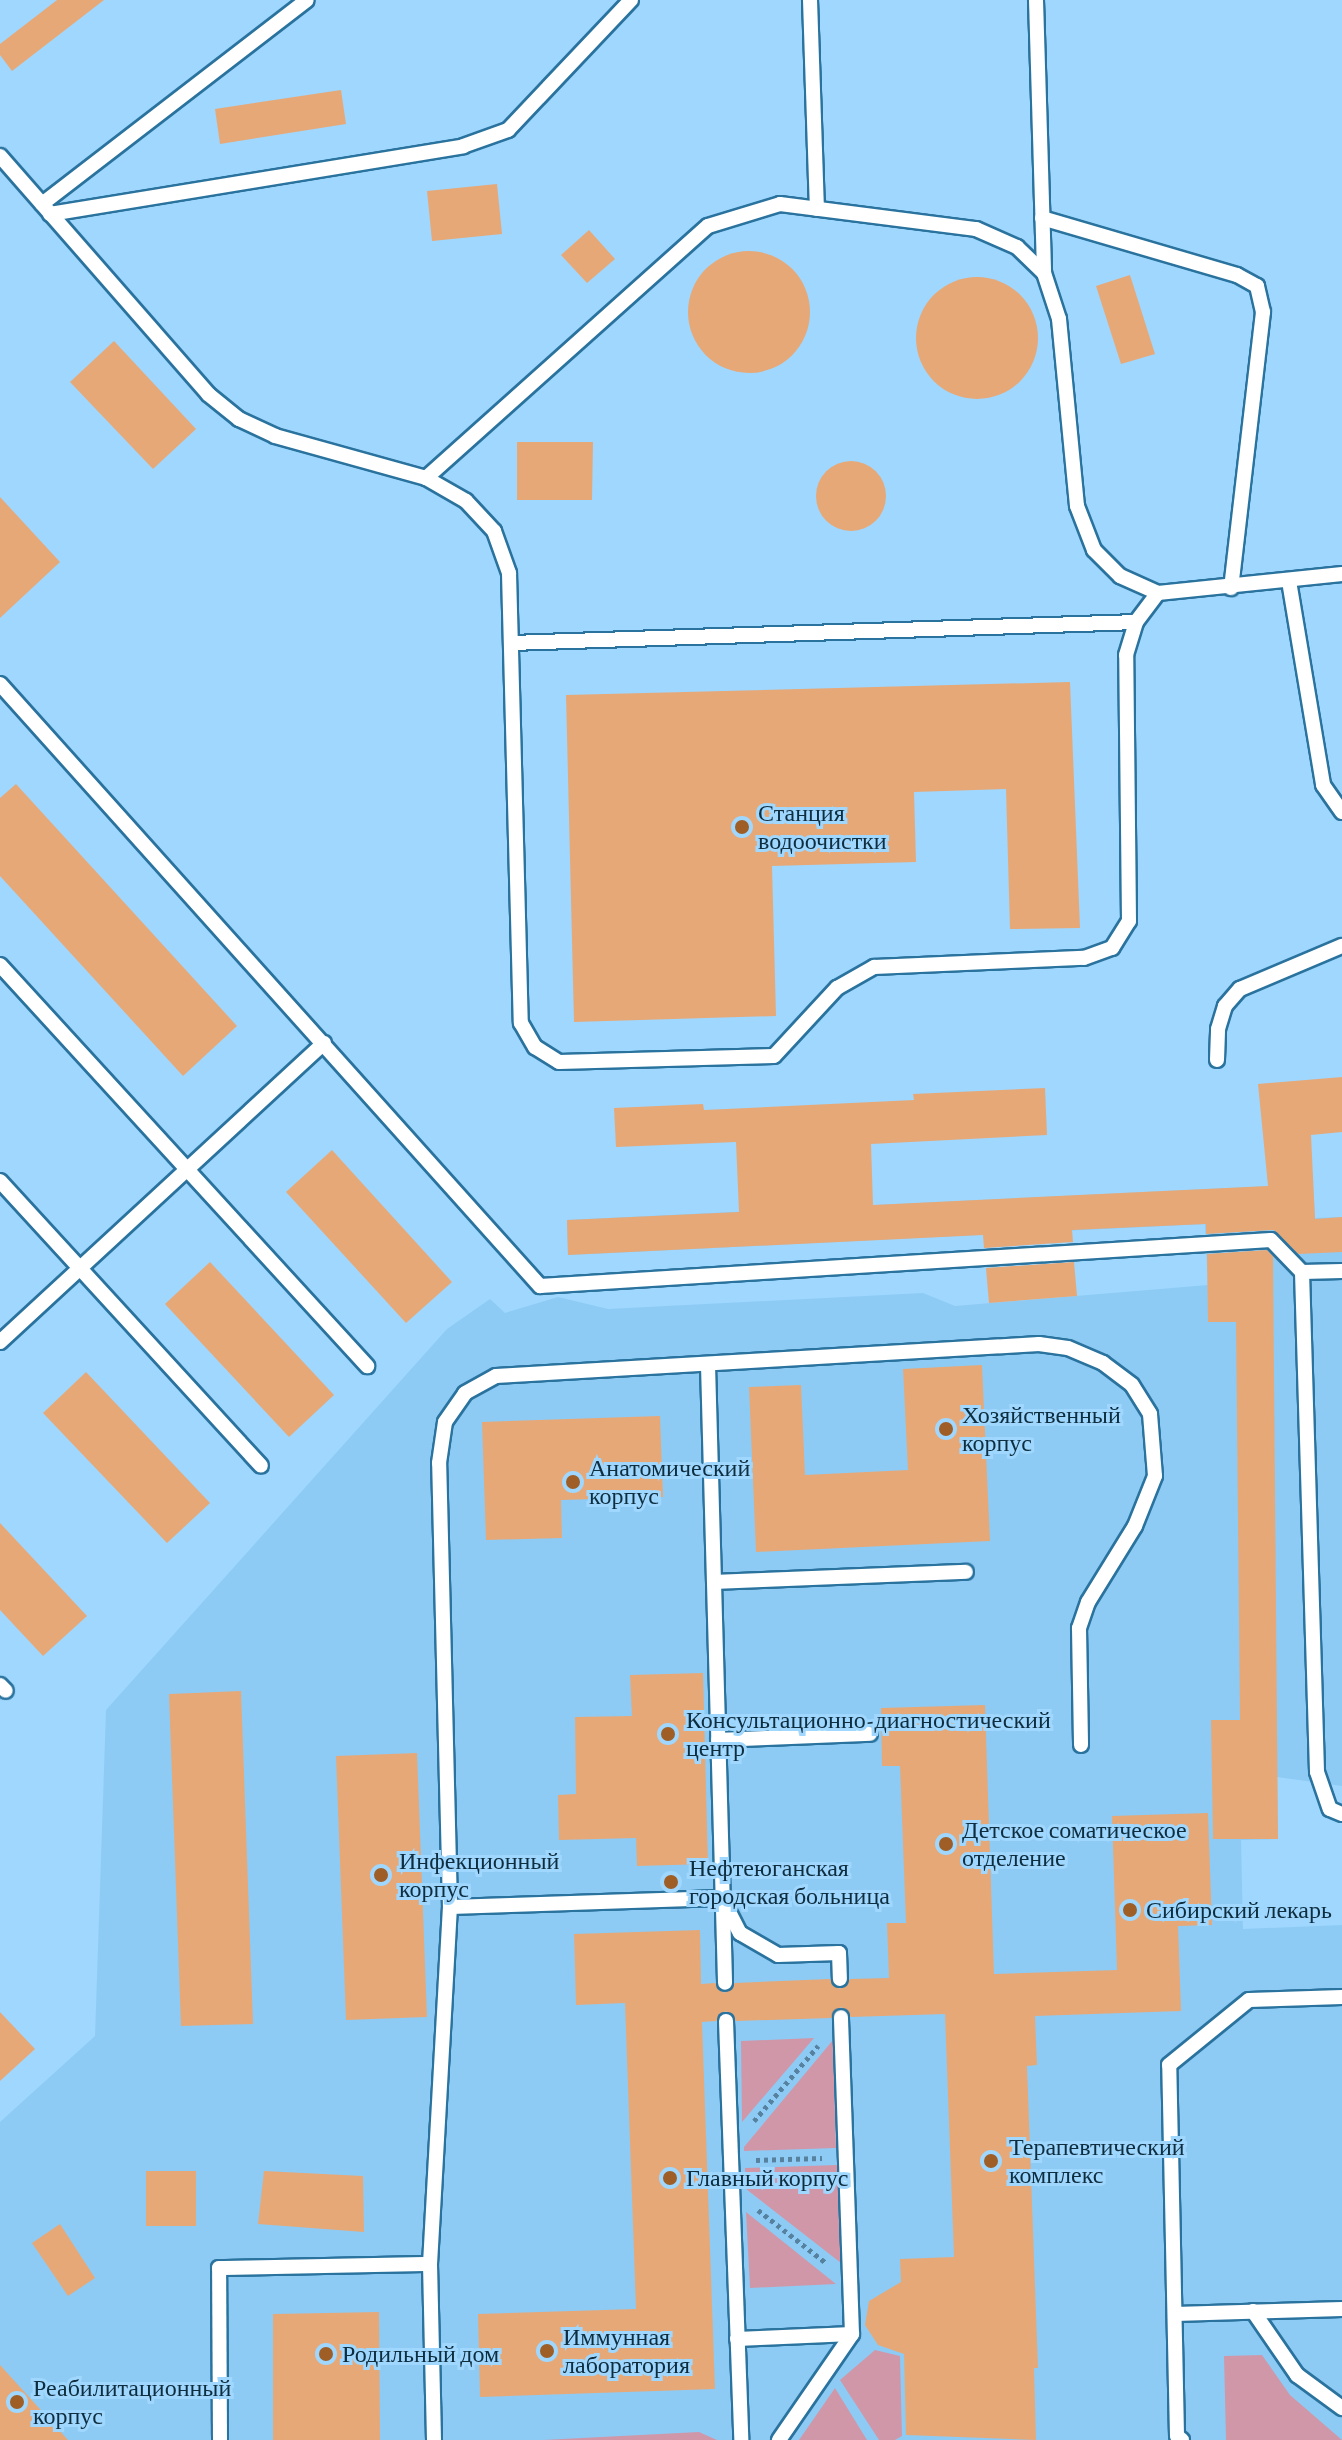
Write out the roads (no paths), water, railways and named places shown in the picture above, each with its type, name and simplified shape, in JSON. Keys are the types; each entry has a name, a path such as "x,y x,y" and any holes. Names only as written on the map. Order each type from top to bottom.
{"lane":[{"path":"46,209 307,0"},
{"path":"46,209 463,146 508,130 631,0"},
{"path":"810,0 817,209"},
{"path":"1036,0 1044,273 1059,319 1077,506 1094,550 1120,576 1158,593 1231,588 1342,574"},
{"path":"0,156 208,394 239,419 275,436 426,478 466,501 494,531 509,573 521,1023 535,1047 559,1062 774,1056 837,988 874,967 1084,958 1112,948 1129,921 1126,655 1136,622 1158,593"},
{"path":"426,478 708,226 780,204 976,229 1017,247 1044,273"},
{"path":"1042,218 1237,275 1257,286 1263,312 1231,588"},
{"path":"1289,581 1323,785 1342,812"},
{"path":"511,643 1136,622"},
{"path":"2,689 540,1286 1271,1240 1302,1272 1317,1772 1330,1809 1342,1814"},
{"path":"1217,1060 1218,1029 1225,1006 1240,989 1342,946"},
{"path":"0,965 367,1366"},
{"path":"0,1342 324,1043"},
{"path":"0,1181 261,1466"},
{"path":"1302,1272 1342,1271"},
{"path":"434,2440 430,2264 450,1907 439,1463 445,1422 465,1393 496,1376 1039,1344 1068,1348 1103,1363 1132,1385 1150,1414 1155,1476 1135,1526 1094,1591 1079,1628 1081,1745"},
{"path":"708,1365 725,1983"},
{"path":"714,1582 966,1572"},
{"path":"718,1740 870,1734"},
{"path":"450,1907 722,1898"},
{"path":"722,1898 740,1933 778,1955 839,1953 840,1979"},
{"path":"1182,2440 1177,2436 1169,2065 1249,2000 1342,1997"},
{"path":"779,2440 852,2334 841,2017"},
{"path":"726,2021 741,2440"},
{"path":"220,2440 219,2268 430,2264"},
{"path":"1175,2314 1342,2309"},
{"path":"1253,2311 1297,2375 1342,2408"},
{"path":"737,2339 852,2334"}],"place":[{"name":"Станция водоочистки","path":"742,827"},
{"name":"Хозяйственный корпус","path":"946,1429"},
{"name":"Анатомический корпус","path":"573,1482"},
{"name":"Консультационно-диагностический центр","path":"668,1734"},
{"name":"Детское соматическое отделение","path":"946,1844"},
{"name":"Инфекционный корпус","path":"381,1875"},
{"name":"Нефтеюганская городская больница","path":"671,1882"},
{"name":"Сибирский лекарь","path":"1130,1910"},
{"name":"Терапевтический комплекс","path":"991,2161"},
{"name":"Главный корпус","path":"670,2178"},
{"name":"Иммунная лаборатория","path":"547,2351"},
{"name":"Родильный дом","path":"326,2354"},
{"name":"Реабилитационный корпус","path":"17,2402"}]}
